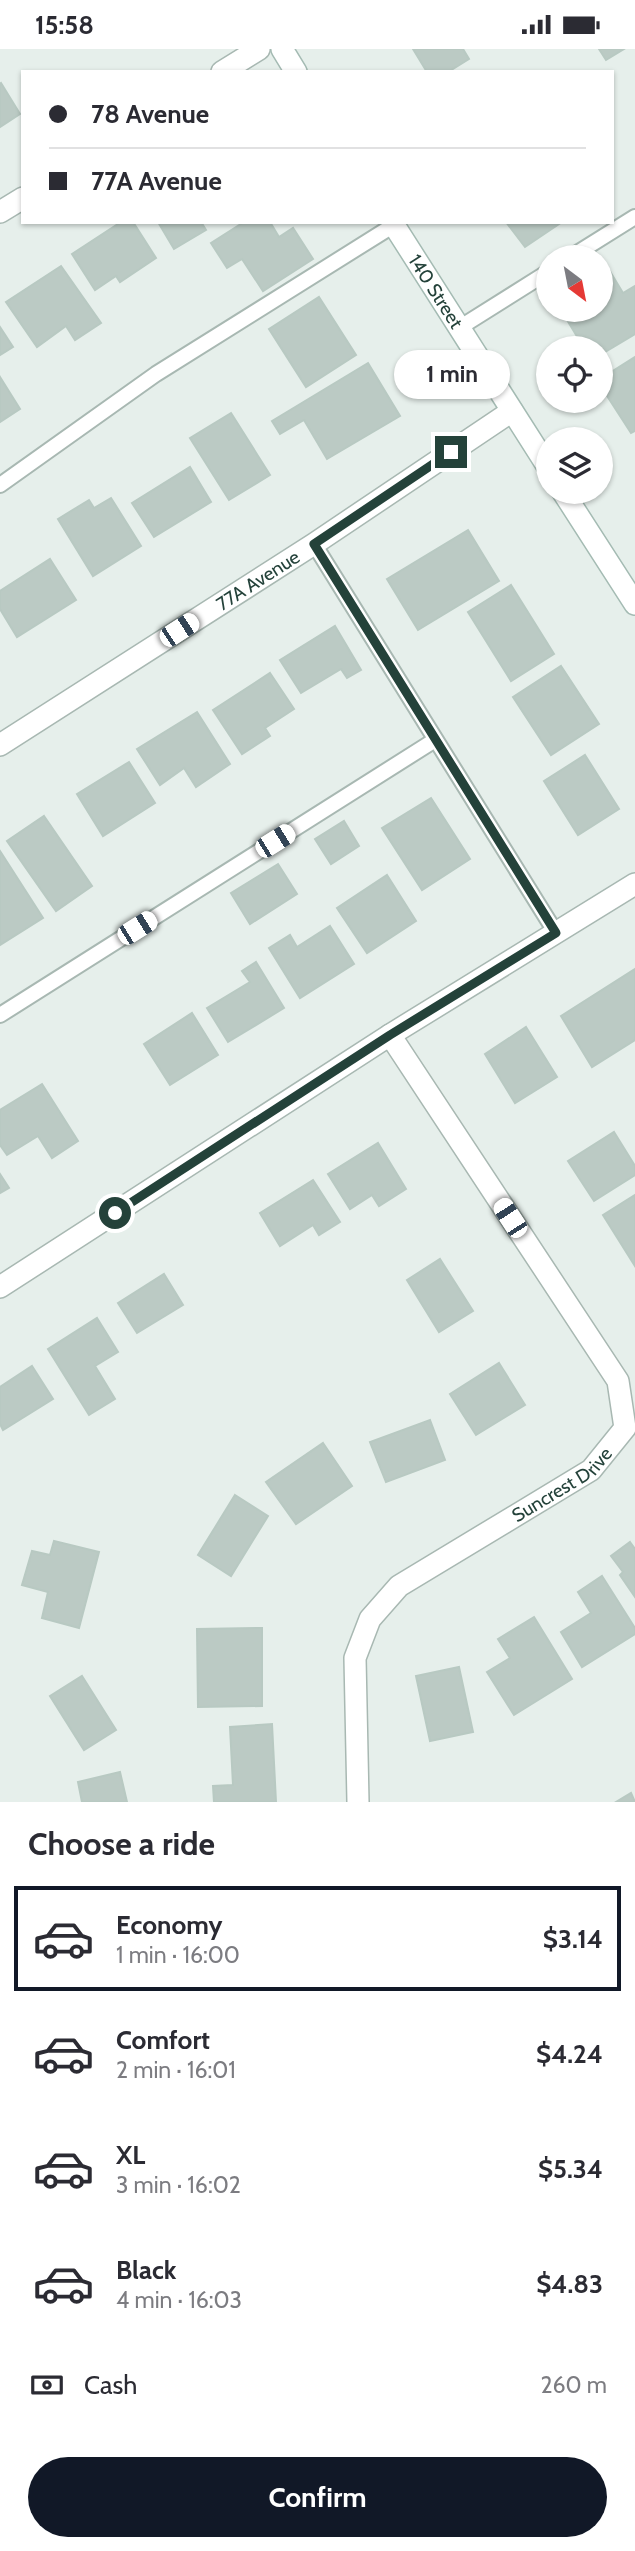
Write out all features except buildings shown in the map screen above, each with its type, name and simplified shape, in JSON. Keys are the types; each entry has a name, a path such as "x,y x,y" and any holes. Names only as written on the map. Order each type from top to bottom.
{"street":[{"path":"225,70 259,49"},
{"path":"282,49 295,70"},
{"path":"0,212 21,199"},
{"name":"140 Street","path":"393,224 536,448"},
{"name":"77A Avenue","path":"0,745 314,544 512,411"},
{"path":"571,504 635,604"},
{"path":"0,1287 390,1035 635,884"},
{"name":"Suncrest Drive","path":"358,1802 355,1658 370,1619 400,1586 591,1470 630,1429 618,1381 390,1035"}],"lane":[{"path":"590,245 635,217"},
{"path":"0,485 156,374 393,224"},
{"path":"459,328 536,280"},
{"path":"314,544 556,933"},
{"path":"0,1015 435,740"}],"route":[{"path":"115,1213 390,1035 556,933 314,544 451,452"}]}
